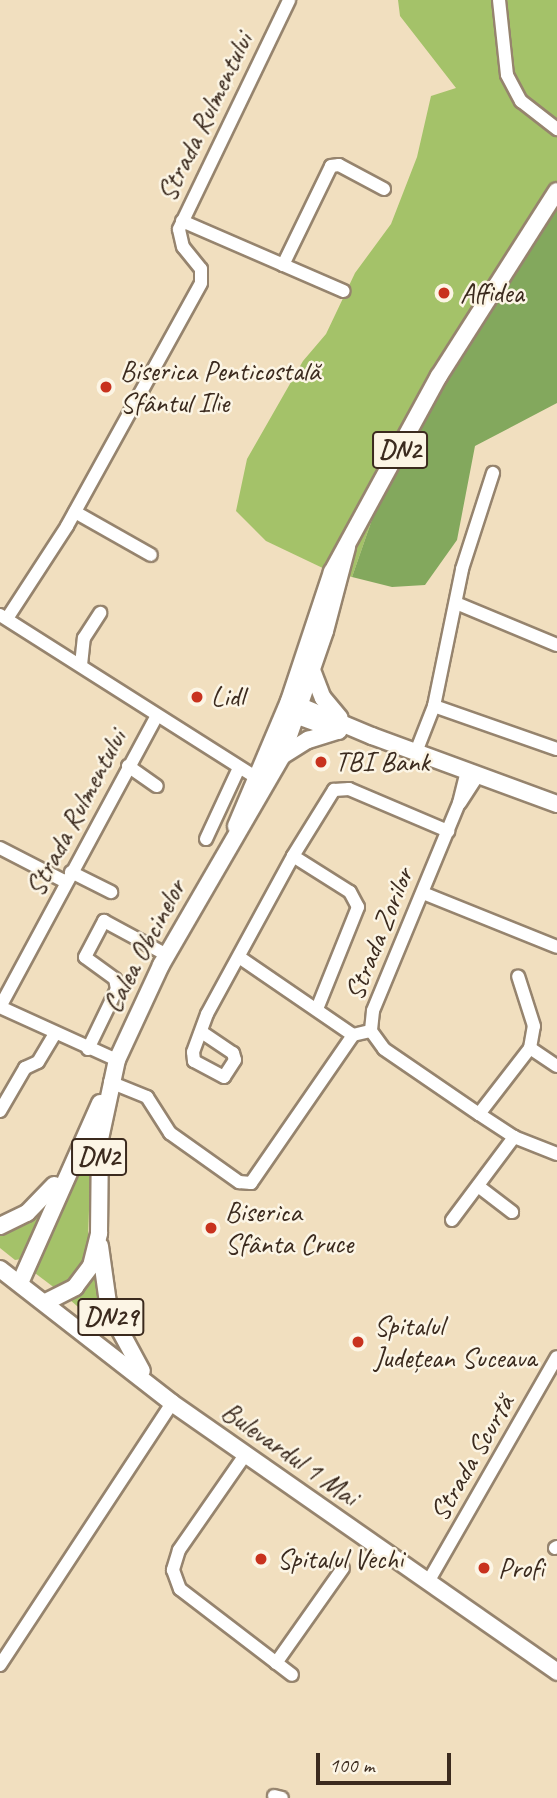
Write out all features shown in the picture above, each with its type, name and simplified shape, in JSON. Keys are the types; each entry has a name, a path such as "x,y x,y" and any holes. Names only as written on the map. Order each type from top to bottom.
{"main road":[{"name":"DN2","path":"293,708 332,572 439,376 557,191"},
{"name":"DN2","path":"293,708 312,670 347,547"},
{"path":"312,670 341,727"},
{"path":"293,708 556,802"},
{"name":"Calea Obcinelor","path":"232,838 254,811 282,757 293,708"},
{"name":"Calea Obcinelor","path":"46,1302 86,1275 99,1233 100,1139 110,1082 117,1060 167,955 232,838 257,778 293,708"},
{"path":"282,757 309,740 341,727"},
{"name":"Calea Obcinelor","path":"20,1283 68,1167 110,1082"},
{"name":"DN2","path":"0,1226 33,1209 68,1167"},
{"name":"DN29","path":"99,1233 114,1325 155,1390"},
{"name":"Bulevardul 1 Mai","path":"0,1270 46,1302 172,1403 556,1670"}],"street":[{"name":"Strada Rulmentului","path":"4,616 75,512 201,283 201,269 180,240 182,220 289,0"},
{"path":"499,0 507,75 521,101 557,129"},
{"path":"283,265 331,166 338,165 384,189"},
{"path":"182,220 344,291"},
{"path":"416,752 434,706 462,569 494,473"},
{"path":"75,512 151,555"},
{"path":"456,603 557,645"},
{"path":"81,665 84,638 100,613"},
{"path":"4,616 156,717 257,778"},
{"path":"434,706 557,749"},
{"name":"Strada Rulmentului","path":"0,1007 156,717"},
{"path":"128,766 157,786"},
{"path":"206,838 239,768"},
{"name":"Strada Zorilor","path":"473,773 373,1011 371,1031 384,1049 514,1137 556,1149"},
{"path":"203,1033 233,1053 234,1060 227,1074 219,1078 194,1061 193,1052 203,1033 207,1014 293,856 334,790 349,789 448,831"},
{"path":"0,848 111,892"},
{"path":"293,856 350,892 358,907 317,1009"},
{"path":"422,892 557,947"},
{"path":"88,1048 117,989 115,979 85,957 104,921 167,955"},
{"path":"239,957 353,1035"},
{"path":"480,1114 530,1048 534,1026 518,976"},
{"path":"0,1007 117,1060"},
{"path":"110,1082 147,1097 158,1108 159,1119 170,1133 239,1182 251,1183 353,1035 371,1031"},
{"path":"0,1111 25,1068 38,1062 55,1034"},
{"path":"530,1048 557,1066"},
{"path":"452,1220 514,1137"},
{"path":"478,1186 512,1212"},
{"name":"Strada Scurtă","path":"428,1582 557,1357"},
{"path":"0,1665 172,1403"},
{"path":"245,1455 179,1550 173,1570 180,1589 292,1675"},
{"path":"276,1663 343,1567"}],"green space":[{"path":"398,0 557,0 557,204 384,485 352,577 329,571 266,541 236,511 247,459 303,361 326,334 355,273 391,224 417,157 431,96 456,88 400,16"},
{"path":"557,204 557,403 475,446 457,540 425,585 392,587 352,577 384,485 466,342"},
{"path":"92,1127 87,1265 79,1278 56,1289 31,1270"},
{"path":"52,1194 22,1259 15,1260 0,1248 0,1230"},
{"path":"96,1272 112,1322 102,1328 69,1299"}],"place":[{"name":"Affidea","path":"444,293"},
{"name":"Biserica Penticostală Sfântul Ilie","path":"106,387"},
{"name":"Lidl","path":"197,697"},
{"name":"TBI Bank","path":"321,762"},
{"name":"Biserica Sfânta Cruce","path":"211,1228"},
{"name":"Spitalul Județean Suceava","path":"358,1342"},
{"name":"Spitalul Vechi","path":"261,1559"},
{"name":"Profi","path":"484,1568"}]}
